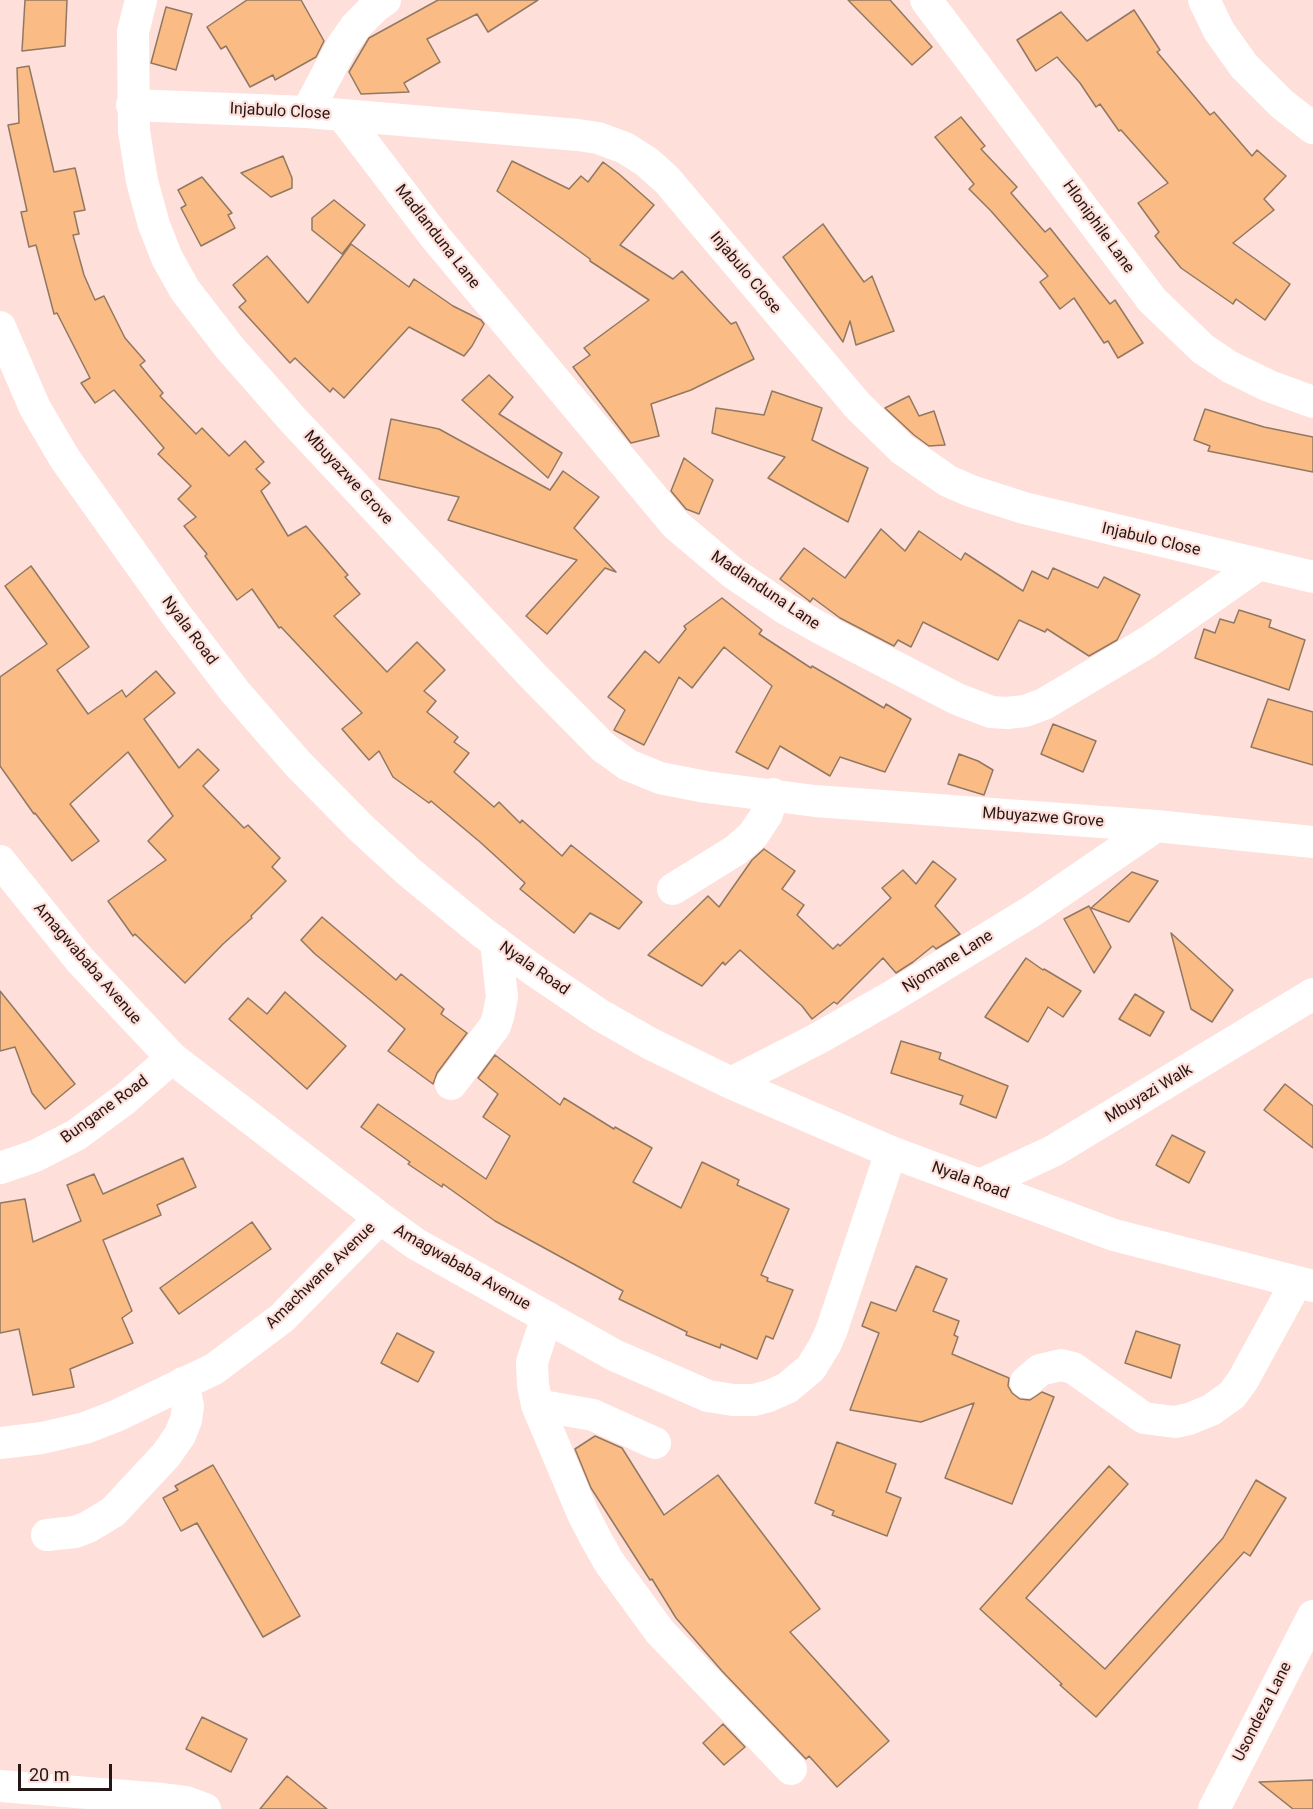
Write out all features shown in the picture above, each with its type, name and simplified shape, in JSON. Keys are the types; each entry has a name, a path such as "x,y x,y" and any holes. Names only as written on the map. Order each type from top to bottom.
{"street":[{"name":"Mbuyazwe Grove","path":"141,0 133,32 134,131 142,181 154,225 167,258 185,290 294,421 535,678 603,747 628,765 660,778 706,787 815,801 1156,826 1313,842"},
{"name":"Hloniphile Lane","path":"926,0 1152,300 1203,349 1230,367 1269,386 1313,402"},
{"path":"1204,0 1220,31 1244,66 1282,104 1313,128"},
{"path":"307,112 342,46 356,26 378,2"},
{"name":"Injabulo Close","path":"132,105 307,112 578,135 598,138 625,148 647,162 667,180 829,375 881,429 924,466 948,481 970,491 1024,508 1313,577"},
{"name":"Madlanduna Lane","path":"343,116 436,238 676,525 733,573 786,609 957,699 991,712 1007,713 1024,711 1044,704 1148,642 1258,565"},
{"name":"Nyala Road","path":"0,327 35,408 65,459 177,616 236,693 298,764 361,828 409,872 496,942 600,1015 651,1044 731,1083 891,1152 1114,1234 1305,1285"},
{"path":"673,889 736,850 753,835 767,814 772,794"},
{"name":"Njomane Lane","path":"731,1083 817,1039 891,997 1032,911 1156,826"},
{"name":"Amagwababa Avenue","path":"0,861 80,960 172,1058 380,1218 416,1244 614,1355 708,1396 733,1400 754,1400 787,1388 811,1368 825,1346 832,1329 891,1152"},
{"path":"451,1084 495,1026 498,1017 502,997 496,942"},
{"name":"Mbuyazi Walk","path":"980,1185 1053,1151 1313,993"},
{"name":"Bungane Road","path":"0,1168 35,1156 76,1136 125,1099 172,1058"},
{"name":"Amachwane Avenue","path":"0,1443 85,1428 116,1416 214,1369 282,1318 380,1218"},
{"path":"1026,1382 1040,1370 1061,1365 1073,1368 1144,1418 1175,1422 1189,1419 1212,1410 1232,1395 1305,1285"},
{"path":"547,1317 532,1362 537,1405 583,1514 609,1562 660,1632 791,1769"},
{"path":"47,1535 75,1532 113,1512 166,1455 180,1435 186,1420 188,1407 183,1383"},
{"path":"537,1405 593,1415 655,1443"},
{"name":"Usondeza Lane","path":"1214,1809 1313,1616"},
{"path":"0,1786 163,1799 186,1802 205,1809"}],"building":[{"path":"25,0 67,0 65,46 22,51"},
{"path":"247,0 301,0 324,41 316,57 275,80 273,75 250,87 226,46 221,49 207,27"},
{"path":"438,0 538,0 488,32 477,14 427,39 440,62 404,83 409,92 361,94 349,72 369,38"},
{"path":"848,0 890,0 932,47 912,65"},
{"path":"166,7 192,14 176,70 151,63"},
{"path":"1134,10 1160,50 1157,52 1210,115 1214,112 1252,156 1257,150 1286,176 1264,199 1274,210 1233,243 1290,284 1265,320 1236,299 1233,304 1181,268 1155,236 1159,232 1138,203 1168,183 1121,130 1119,131 1100,104 1096,107 1080,83 1057,57 1036,71 1017,40 1061,12 1087,41"},
{"path":"29,66 54,172 75,168 85,210 74,212 79,234 73,235 84,275 95,300 104,296 125,338 145,361 140,365 163,393 160,396 196,434 202,428 229,456 245,441 264,462 256,469 270,483 261,491 288,536 306,526 348,575 345,577 360,594 334,616 387,672 417,642 445,670 424,691 436,701 427,712 458,737 454,742 469,753 454,772 494,807 499,802 520,823 522,820 562,856 571,845 642,902 619,929 590,913 574,933 520,889 525,883 480,842 431,801 429,803 393,777 379,751 369,760 342,729 362,713 281,627 279,628 252,589 237,600 205,556 207,554 184,526 196,517 178,499 191,486 158,454 164,448 114,390 95,403 81,383 90,378 57,313 54,314 36,245 29,247 21,212 27,211 8,125 19,123 17,68"},
{"path":"961,117 985,146 981,149 1017,187 1011,193 1045,232 1050,228 1110,304 1115,300 1143,343 1118,358 1108,341 1104,343 1074,298 1060,309 1040,282 1048,276 969,189 974,184 935,137"},
{"path":"283,156 292,178 292,188 271,197 241,173"},
{"path":"512,161 569,189 581,176 588,182 603,162 619,174 654,205 620,245 673,279 682,271 731,324 736,322 754,359 691,390 651,404 659,436 631,443 573,367 590,355 584,348 649,300 590,261 497,191"},
{"path":"202,177 232,213 228,215 235,228 201,246 181,208 186,205 178,190"},
{"path":"334,200 365,225 342,254 312,230 312,218"},
{"path":"823,224 864,282 872,276 894,331 856,345 850,321 843,342 783,257"},
{"path":"351,244 409,287 414,279 453,306 481,320 484,324 464,356 409,327 344,398 333,388 330,392 295,358 290,363 239,307 246,301 233,285 267,256 308,303"},
{"path":"489,375 513,397 499,414 562,453 548,478 462,400"},
{"path":"772,391 822,408 812,440 868,468 848,522 768,478 785,457 712,433 716,408 764,415"},
{"path":"909,396 919,416 934,411 945,445 929,446 885,408"},
{"path":"1205,409 1264,427 1313,437 1313,472 1208,451 1210,446 1194,440"},
{"path":"391,419 439,429 550,490 563,471 599,497 574,528 616,572 605,568 547,634 526,616 577,560 448,520 459,497 379,479"},
{"path":"684,458 713,480 699,514 686,509 671,491"},
{"path":"881,529 905,551 919,531 961,560 965,553 1023,591 1032,571 1048,579 1053,568 1098,588 1104,577 1140,595 1117,640 1089,656 1047,629 1045,632 1019,620 998,660 923,622 911,647 898,640 894,646 840,618 813,598 810,602 780,579 804,548 845,578"},
{"path":"31,566 89,647 57,670 88,714 122,690 126,697 156,671 175,693 144,719 179,768 198,749 219,770 203,786 244,828 248,825 280,858 272,867 286,881 251,916 252,918 185,983 135,934 133,936 108,901 166,860 148,841 173,816 128,752 70,804 99,841 72,861 34,814 0,766 0,677 47,644 5,586"},
{"path":"722,598 762,630 759,634 811,668 812,666 884,708 886,704 911,719 885,772 840,757 830,776 780,746 768,769 736,752 772,686 724,647 692,688 679,677 644,745 614,730 625,710 608,697 645,651 659,663 686,629 684,626"},
{"path":"1239,610 1271,620 1269,627 1305,640 1289,690 1195,658 1204,629 1215,633 1220,619 1234,623"},
{"path":"1268,699 1313,712 1313,765 1251,747"},
{"path":"1053,724 1096,741 1083,772 1041,754"},
{"path":"959,754 993,770 984,795 948,784"},
{"path":"764,849 795,871 782,889 804,905 797,915 833,949 838,944 840,946 891,898 882,888 903,870 916,884 933,861 956,879 935,906 960,934 936,949 933,946 896,973 883,958 837,1004 834,1002 812,1019 802,1006 740,950 725,965 723,962 702,986 648,955 708,896 719,907 752,860"},
{"path":"1132,872 1158,881 1129,922 1091,908"},
{"path":"1089,906 1111,947 1094,973 1064,919"},
{"path":"322,917 396,980 401,974 444,1009 441,1014 467,1033 437,1073 433,1084 388,1051 405,1029 301,940"},
{"path":"1171,933 1233,990 1212,1022 1191,1009"},
{"path":"1026,958 1081,991 1063,1017 1048,1007 1028,1042 985,1017"},
{"path":"0,991 75,1084 45,1109 32,1093 15,1047 0,1051"},
{"path":"285,992 346,1046 307,1089 229,1019 248,998 267,1014"},
{"path":"1135,994 1164,1012 1150,1036 1119,1019"},
{"path":"901,1041 941,1053 939,1059 1008,1086 996,1118 960,1104 963,1096 891,1073"},
{"path":"495,1055 560,1105 564,1098 614,1129 615,1127 652,1148 633,1182 681,1208 702,1162 739,1180 737,1185 789,1209 761,1275 768,1278 767,1281 793,1290 773,1339 766,1336 757,1359 721,1344 720,1348 686,1335 687,1332 619,1299 623,1291 495,1221 443,1184 442,1187 408,1164 410,1162 361,1127 378,1104 486,1179 510,1136 483,1117 498,1094 478,1078"},
{"path":"1285,1084 1313,1106 1313,1148 1264,1110"},
{"path":"1172,1135 1205,1152 1189,1183 1156,1165"},
{"path":"183,1158 196,1187 157,1205 161,1215 103,1240 132,1311 122,1318 133,1343 70,1369 74,1387 33,1395 19,1329 0,1333 0,1203 25,1199 33,1242 81,1221 67,1185 94,1174 103,1194"},
{"path":"252,1222 271,1249 179,1314 160,1288"},
{"path":"916,1266 947,1279 933,1311 959,1321 954,1335 958,1337 952,1354 1009,1378 1008,1386 1012,1393 1020,1399 1030,1400 1042,1392 1054,1397 1012,1504 945,1478 974,1403 921,1422 850,1410 879,1333 862,1326 871,1302 896,1311"},
{"path":"1136,1331 1180,1345 1171,1378 1125,1363"},
{"path":"397,1333 434,1352 418,1382 381,1363"},
{"path":"595,1436 622,1448 664,1515 718,1475 820,1609 790,1632 889,1741 837,1787 809,1756 806,1759 722,1671 676,1618 591,1488 575,1449"},
{"path":"837,1442 896,1464 886,1492 901,1498 887,1536 832,1515 834,1511 815,1503"},
{"path":"213,1465 300,1616 263,1637 197,1523 181,1531 163,1498 178,1490 175,1486"},
{"path":"1109,1466 1128,1484 1026,1598 1105,1669 1223,1538 1256,1480 1286,1498 1250,1556 1244,1552 1096,1717 980,1609"},
{"path":"202,1717 247,1739 231,1772 186,1749"},
{"path":"723,1724 745,1747 724,1765 703,1743"},
{"path":"287,1776 327,1809 260,1809"},
{"path":"1313,1780 1313,1809 1293,1809 1259,1782"}]}
